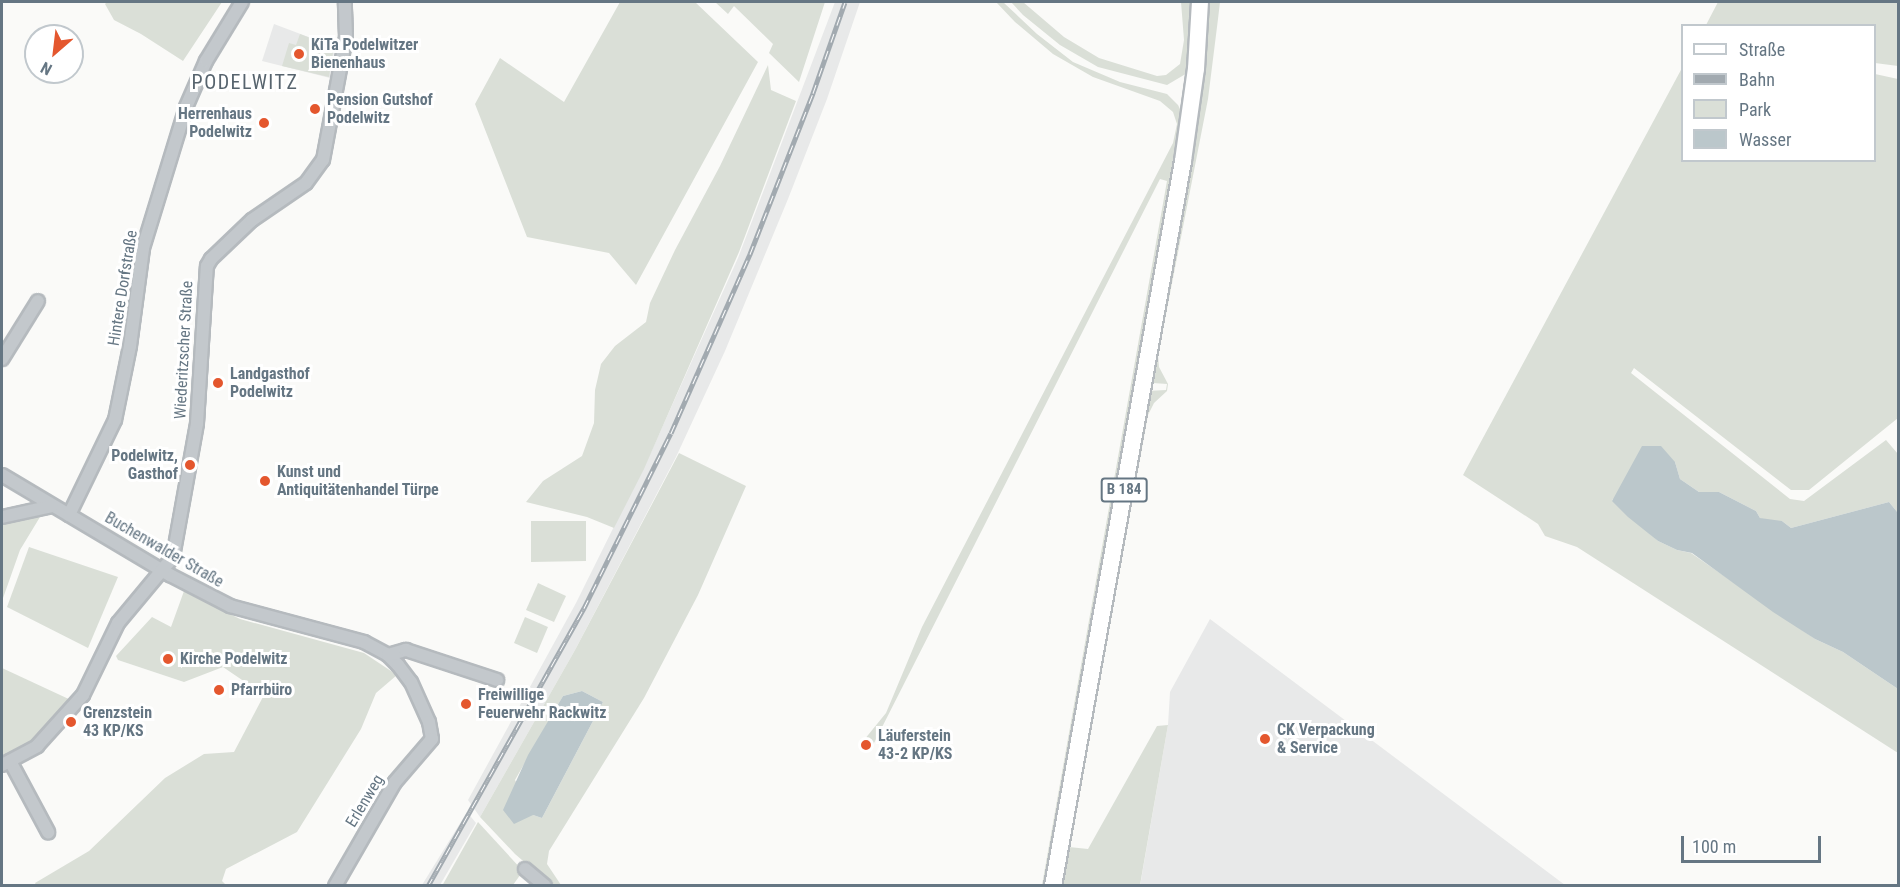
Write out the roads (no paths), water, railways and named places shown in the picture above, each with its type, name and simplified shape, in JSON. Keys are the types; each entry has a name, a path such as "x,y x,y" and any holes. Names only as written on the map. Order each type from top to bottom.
{"main road":[{"name":"B 184","path":"1053,885 1193,93 1200,2"}],"street":[{"name":"Hintere Dorfstraße","path":"69,515 115,420 130,346 143,248 186,107 206,61 242,2"},
{"name":"Wiederitzscher Straße","path":"6,763 46,738 83,695 118,623 173,557 197,423 207,266 211,259 252,220 306,183 323,160 329,143 346,37 345,2"},
{"path":"2,359 38,301"},
{"name":"Buchenwalder Straße","path":"2,475 162,570 230,606 364,642 388,655 411,682 429,722 432,739"},
{"path":"2,517 52,506"},
{"name":"Buchenwalder Straße","path":"388,655 406,650 497,680"},
{"name":"Erlenweg","path":"335,885 395,782 432,739"},
{"path":"6,763 48,832"},
{"path":"525,869 545,885"}],"water":[{"path":"1642,446 1661,446 1675,462 1680,479 1699,492 1719,492 1756,511 1760,518 1782,521 1791,528 1889,502 1898,513 1898,689 1843,652 1815,639 1773,612 1692,553 1677,550 1658,541 1628,517 1612,501"},
{"path":"582,691 603,702 542,818 533,815 514,824 503,810 528,755 563,696"}],"railway":[{"path":"428,886 584,608 671,433 750,254 813,93 845,2"}],"place":[{"name":"KiTa Podelwitzer Bienenhaus","path":"299,54"},
{"name":"Pension Gutshof Podelwitz","path":"315,109"},
{"name":"Herrenhaus Podelwitz","path":"264,123"},
{"name":"Landgasthof Podelwitz","path":"218,383"},
{"name":"Podelwitz, Gasthof","path":"190,465"},
{"name":"Kunst und Antiquitätenhandel Türpe","path":"265,481"},
{"name":"Kirche Podelwitz","path":"168,659"},
{"name":"Pfarrbüro","path":"219,690"},
{"name":"Freiwillige Feuerwehr Rackwitz","path":"466,704"},
{"name":"Grenzstein 43 KP/KS","path":"71,722"},
{"name":"CK Verpackung & Service","path":"1265,739"},
{"name":"Läuferstein 43-2 KP/KS","path":"866,745"}],"district":[{"name":"PODELWITZ","path":"245,82"}]}
